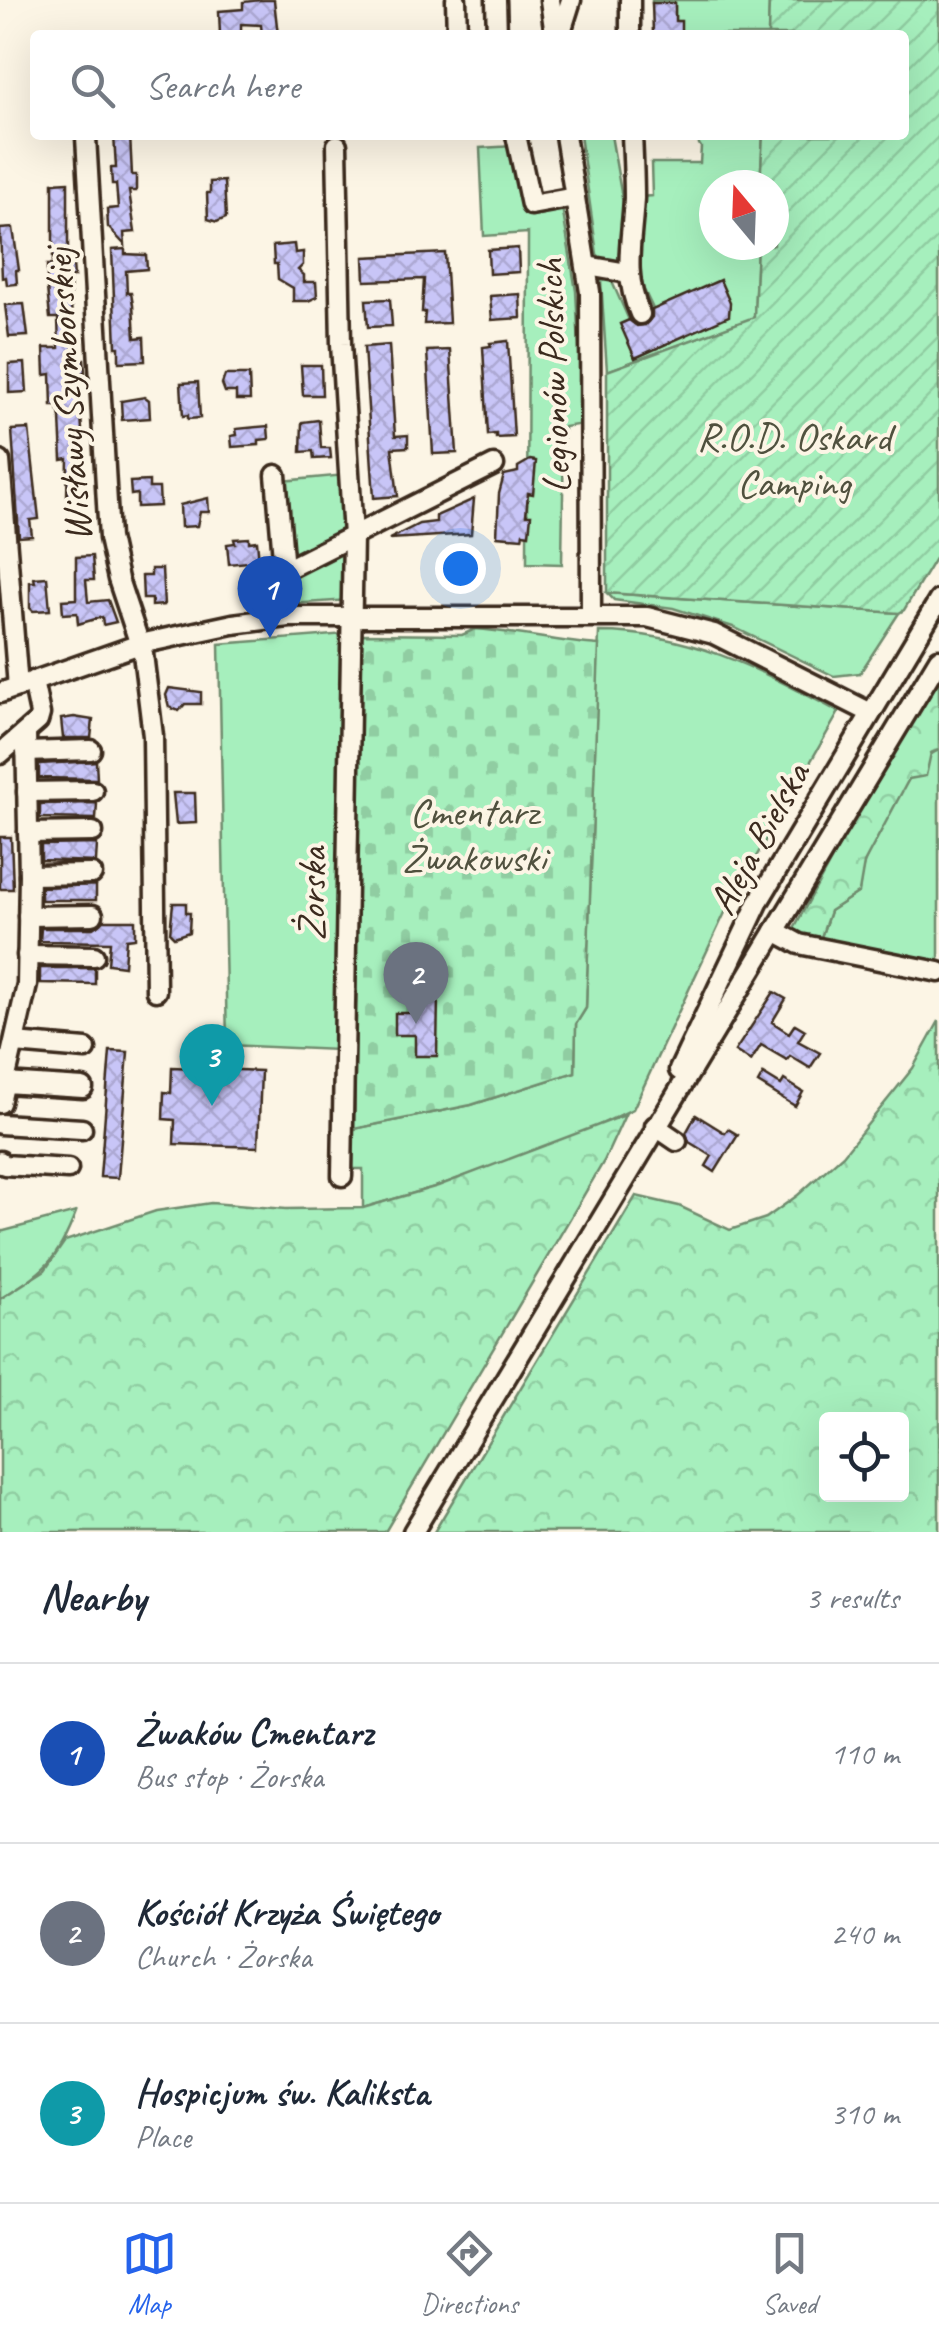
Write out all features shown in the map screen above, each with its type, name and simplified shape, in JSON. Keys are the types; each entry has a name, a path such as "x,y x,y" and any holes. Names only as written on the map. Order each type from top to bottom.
{"street":[{"path":"456,0 457,30"},
{"path":"496,0 497,30"},
{"path":"550,0 557,30"},
{"path":"560,30 572,0"},
{"path":"630,0 630,30"},
{"name":"Wisławy Szymborskiej","path":"86,140 109,538 140,644"},
{"path":"518,140 532,205 575,197"},
{"name":"Legionów Polskich","path":"566,140 587,266 592,392 590,616"},
{"name":"Legionów Polskich","path":"632,140 634,198 628,273 630,293 640,314"},
{"name":"Żorska","path":"337,145 341,344 353,536 342,1176"},
{"path":"587,266 628,273"},
{"path":"0,461 26,684 40,714 26,742 27,985 0,1103"},
{"path":"285,570 494,465"},
{"path":"276,476 288,617"},
{"name":"Aleja Bielska","path":"656,1124 760,899 939,600"},
{"path":"0,693 140,644 288,617 648,617 714,634 871,712"},
{"path":"140,644 153,736 156,990"},
{"name":"Aleja Bielska","path":"413,1532 939,659"},
{"path":"0,754 26,742 90,750"},
{"path":"27,792 93,792"},
{"path":"804,824 815,840 830,840"},
{"path":"28,833 93,832"},
{"path":"29,875 92,874"},
{"path":"28,916 93,915"},
{"path":"775,932 799,944 939,972"},
{"path":"28,956 94,956"},
{"path":"14,1043 86,1049"},
{"path":"5,1083 83,1088"},
{"path":"0,1124 82,1129"},
{"path":"656,1124 677,1141"},
{"path":"0,1160 4,1164 68,1169"}],"green space":[{"path":"769,0 768,30 668,30 675,21 675,3 652,3"},
{"name":"R.O.D. Oskard Camping","path":"769,0 939,0 939,552 899,613 607,593 607,371 754,317 756,260 789,260 789,170 761,170 763,140 909,140 909,30 768,30"},
{"path":"581,140 612,140 622,198 629,198 625,254 620,261 604,262 597,254"},
{"path":"696,140 763,140 761,170 699,170 699,260 756,260 754,318 607,371 601,281 605,275 609,275 629,320 653,309 636,273 640,197 652,196 651,163 700,163 701,147"},
{"path":"515,146 531,213 562,207 576,291 583,424 564,427 562,564 527,563 528,233 484,236 480,148"},
{"path":"345,475 349,533 289,563 283,481"},
{"path":"350,542 350,600 290,604 289,572"},
{"path":"607,593 899,613 860,673 834,676 733,627 673,608 614,600"},
{"name":"Cmentarz Żwakowski","path":"475,629 599,645 586,1008 576,1024 575,1072 471,1105 354,1129 357,953 353,952 361,634 462,635"},
{"path":"599,632 695,646 753,668 839,712 729,904 633,1109 581,1134 438,1186 363,1208 363,1169 349,1169 354,1129 471,1105 575,1072 576,1024 586,1008"},
{"path":"346,634 337,1050 227,1045 219,644"},
{"path":"939,673 939,750 931,753 926,776 909,779 864,863 859,892 830,911 819,943 792,937 908,720"},
{"path":"939,750 939,964 819,943 830,911 859,892 865,861 896,799 918,768"},
{"path":"939,1021 939,1532 434,1532 636,1196 679,1206 730,1230 766,1218 843,1155 913,1068"},
{"path":"625,1115 604,1161 385,1532 0,1532 0,1299 45,1270 65,1241 156,1211 211,1203 286,1209 363,1208 438,1186"},
{"path":"76,1212 55,1255 28,1281 0,1299 0,1232"}],"building":[{"path":"274,0 277,30 241,24 241,30 220,30 219,11 243,9 243,2"},
{"path":"652,3 675,3 675,21 681,21 681,30 653,30"},
{"path":"114,140 130,140 132,175 136,175 136,191 129,191 135,232 124,233 125,245 108,227 107,209 118,208 111,168 116,168"},
{"path":"224,181 226,218 217,222 208,219 207,193 210,182"},
{"path":"68,182 68,265 73,264 74,277 70,277 73,347 78,347 79,359 84,359 85,372 78,373 83,444 79,445 86,496 76,501 67,497 68,459 62,460 60,418 58,406 52,406 51,374 45,375 44,348 59,348 58,318 50,318 47,265 53,265 53,183"},
{"path":"13,228 19,270 17,284 7,285 6,277 2,278 0,229"},
{"path":"294,244 295,253 303,252 303,265 298,270 304,275 304,282 316,282 317,297 308,301 293,301 293,288 278,279 274,264 273,246"},
{"path":"518,248 519,272 489,274 488,250"},
{"path":"125,249 125,254 146,255 147,269 126,271 135,338 144,337 145,361 119,362 116,347 112,250"},
{"path":"445,253 449,323 424,324 424,279 365,281 364,257"},
{"path":"720,280 730,303 729,316 635,358 620,324 629,320 637,326 645,325 652,310"},
{"path":"520,294 521,318 492,320 490,296"},
{"path":"390,299 392,326 368,327 366,300"},
{"path":"24,304 28,336 9,337 5,305"},
{"path":"508,341 514,437 496,438 496,434 488,435 483,347"},
{"path":"389,345 395,436 408,435 408,447 392,448 398,496 374,498 364,347"},
{"path":"450,350 457,453 433,454 427,351"},
{"path":"25,363 27,392 9,393 9,364"},
{"path":"301,365 321,365 322,395 303,395"},
{"path":"225,375 249,375 250,400 236,400 236,392 225,392"},
{"path":"198,382 200,418 188,419 188,415 183,416 181,383"},
{"path":"145,397 149,400 150,418 122,420 121,401"},
{"path":"319,420 321,448 330,448 331,458 314,459 313,451 301,452 302,422"},
{"path":"268,426 269,439 259,440 259,445 232,447 231,436 237,435 236,429"},
{"path":"29,429 39,519 30,520 32,536 19,537 12,430"},
{"path":"536,461 533,494 528,493 529,534 523,533 522,538 497,536 504,475 518,472 518,467"},
{"path":"149,481 149,488 159,488 160,506 137,507 137,494 131,495 130,482"},
{"path":"208,498 209,512 200,512 197,526 181,527 180,505"},
{"path":"474,499 471,534 389,539 419,524 436,522 436,516"},
{"path":"249,538 249,542 257,541 259,561 229,564 227,544"},
{"path":"92,556 94,580 86,580 88,602 108,600 116,622 103,625 102,617 78,624 77,613 63,614 62,600 76,599 76,557"},
{"path":"151,569 162,569 164,605 152,606 152,599 143,599 142,576 151,576"},
{"path":"47,577 50,610 33,611 30,582"},
{"path":"169,688 201,692 201,704 185,704 179,711 169,707"},
{"path":"61,719 93,720 91,738 63,738"},
{"path":"96,761 97,779 39,778 39,764"},
{"path":"173,793 195,793 196,823 176,824"},
{"path":"97,803 96,819 40,818 40,804"},
{"path":"0,837 11,837 13,889 0,889"},
{"path":"97,844 96,862 41,860 41,845"},
{"path":"96,885 96,900 41,900 41,887"},
{"path":"173,903 186,903 186,913 190,913 189,932 174,937 170,933"},
{"path":"104,920 135,920 135,938 126,939 124,966 108,964 110,942 40,941 41,928 93,928"},
{"path":"40,968 95,968 95,984 40,983"},
{"path":"416,992 438,993 437,1056 415,1056 415,1035 395,1035 395,1013 416,1013"},
{"path":"774,992 786,999 772,1022 789,1033 795,1024 805,1030 798,1041 820,1053 810,1068 761,1045 751,1061 735,1051"},
{"path":"110,1051 128,1052 118,1178 100,1177"},
{"path":"172,1067 261,1071 258,1147 174,1144 175,1120 163,1119 164,1092 171,1093"},
{"path":"763,1074 781,1085 784,1080 803,1092 795,1106 758,1083"},
{"path":"696,1115 725,1133 728,1129 738,1135 715,1172 706,1166 712,1156 689,1142 686,1133"}],"place":[{"name":"Żwaków Cmentarz","path":"270,638"},
{"name":"Kościół Krzyża Świętego","path":"416,1024"},
{"name":"Hospicjum św. Kaliksta","path":"212,1106"}]}
